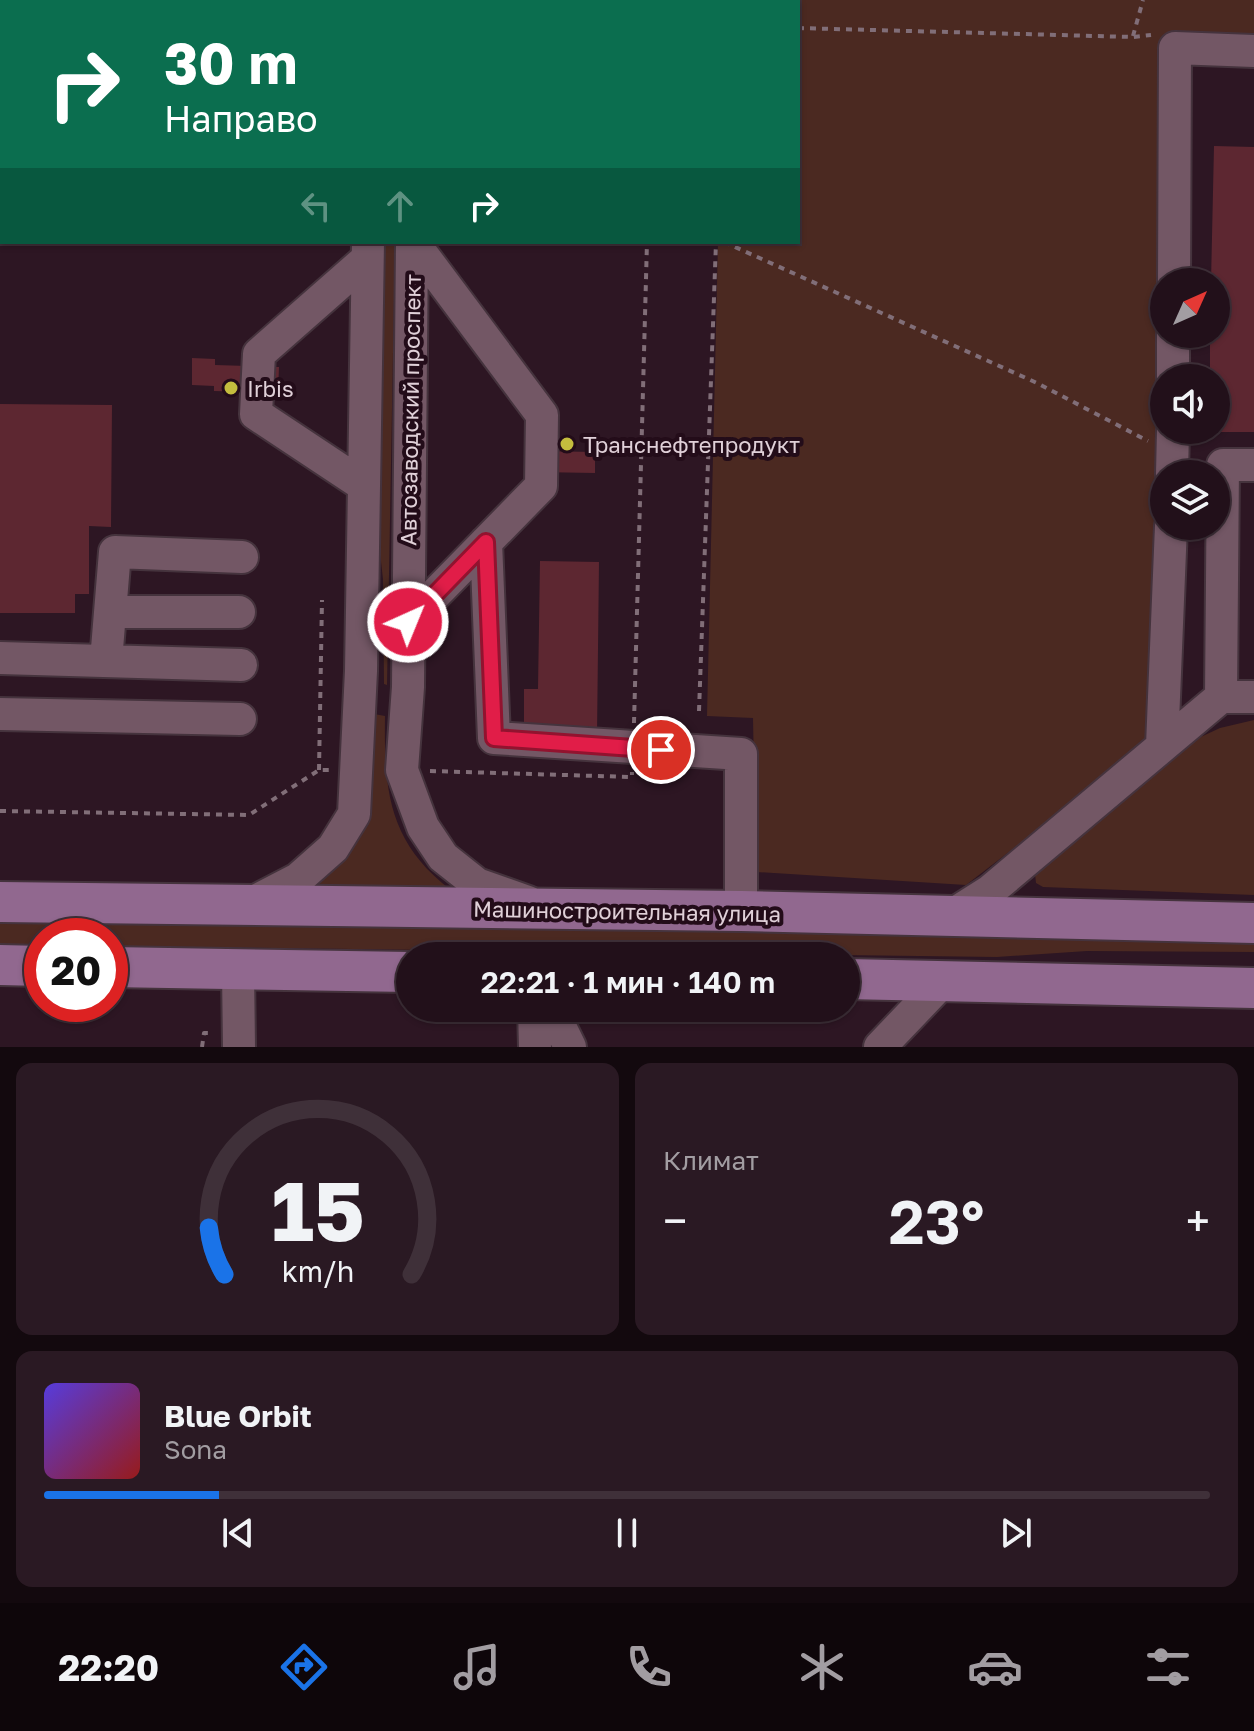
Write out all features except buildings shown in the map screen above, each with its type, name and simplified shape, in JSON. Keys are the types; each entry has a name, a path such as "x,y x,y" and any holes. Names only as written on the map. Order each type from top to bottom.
{"main road":[{"name":"Машиностроительная улица","path":"0,902 741,911 1254,923"},
{"path":"0,965 24,966"},
{"path":"128,967 396,972"},
{"path":"860,979 1254,988"}],"street":[{"path":"1174,268 1175,48 1254,51"},
{"name":"Автозаводский проспект","path":"411,770 408,622 412,244"},
{"path":"408,622 541,486 542,415 414,244"},
{"path":"363,485 256,414 259,354 368,250"},
{"name":"Автозаводский проспект","path":"245,907 298,879 333,848 354,814 346,770 361,671 368,250"},
{"path":"1221,697 1223,465 1254,465"},
{"path":"1162,746 1166,718 1171,540"},
{"path":"486,542 494,738 741,754 741,911"},
{"path":"106,661 115,552 242,557"},
{"path":"110,612 239,612"},
{"path":"0,658 241,665"},
{"path":"361,671 368,684 389,699 398,697 408,687"},
{"path":"949,917 990,891 1221,697 1254,697"},
{"path":"0,714 240,719"},
{"path":"411,770 423,827 443,857 477,884 550,909"},
{"path":"238,970 239,1047"},
{"path":"880,1047 943,981"},
{"path":"534,1022 535,1047"},
{"path":"558,1022 570,1047"}],"path":[{"path":"1133,37 1143,0"},
{"path":"800,28 1133,37 1169,32 1175,48"},
{"path":"411,770 632,777 647,244"},
{"path":"699,711 716,244"},
{"path":"728,244 1037,383 1144,441 1173,449"},
{"path":"319,770 322,600"},
{"path":"0,811 249,815 319,770 346,770"}],"shaded area":[{"path":"800,0 1254,0 1254,34 1169,32 1164,268 1150,268 1150,348 1162,348 1162,364 1150,364 1150,444 1160,444 1160,460 1150,460 1150,540 1158,540 1154,718 1146,738 1129,760 966,885 756,872 753,718 707,716 718,244 800,244"},
{"path":"383,244 395,244 387,685 384,684 383,579 377,527"},
{"path":"374,714 385,716 389,791 402,833 430,872 451,890 300,886 362,816 371,788"},
{"path":"1254,720 1254,895 1043,887 1036,883 1035,874 1192,741 1220,728"},
{"path":"0,913 528,922 1254,944 1254,952 1087,951 997,957 860,955 860,942 396,942 396,950 128,946 128,918 24,918 24,945 0,945"}],"place":[{"name":"Irbis","path":"231,388"},
{"name":"Транснефтепродукт","path":"567,444"}],"route":[{"path":"408,622 486,542 494,738 661,750"}]}
